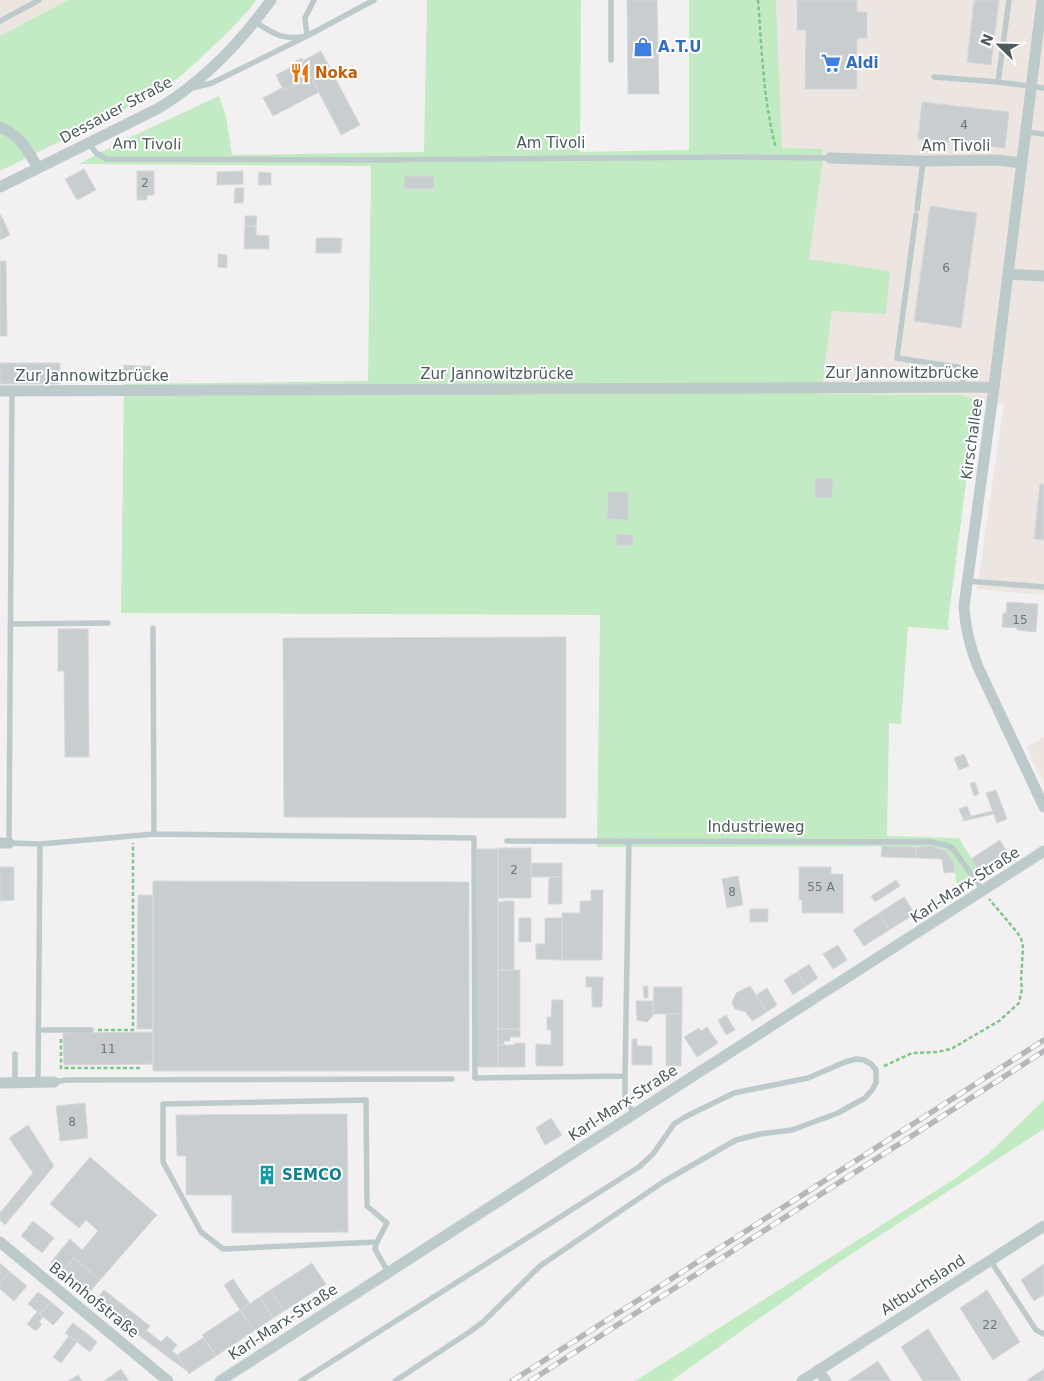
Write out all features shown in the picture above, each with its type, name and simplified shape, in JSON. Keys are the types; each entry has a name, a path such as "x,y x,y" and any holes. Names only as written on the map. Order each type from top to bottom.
{"street":[{"name":"Dessauer Straße","path":"0,188 89,142 157,110 188,89 206,74 255,22 271,0"},
{"name":"Kirschallee","path":"1042,0 994,387 964,606 965,624 970,648 1044,807"},
{"path":"0,127 17,137 38,168"},
{"name":"Am Tivoli","path":"830,158 923,161 998,160 1022,163"},
{"path":"1008,274 1044,276"},
{"name":"Zur Jannowitzbrücke","path":"6,391 994,387"},
{"name":"Karl-Marx-Straße","path":"220,1381 1044,852"},
{"path":"0,1083 54,1082"},
{"name":"Altbuchsland","path":"802,1381 1044,1226"},
{"name":"Bahnhofstraße","path":"0,1242 168,1381"},
{"path":"818,1370 826,1381"}],"lane":[{"path":"307,36 305,18 314,0"},
{"path":"188,89 212,83 374,0"},
{"path":"611,60 612,0"},
{"path":"998,82 1009,0"},
{"path":"0,22 37,1"},
{"path":"255,22 279,36 289,39 307,36"},
{"path":"934,77 1044,88"},
{"path":"1025,132 1044,134"},
{"name":"Am Tivoli","path":"89,142 96,153 107,159 830,158"},
{"path":"923,161 897,358 963,368 963,387"},
{"path":"6,391 10,624 5,843 40,844 154,834 474,838 475,1078 625,1076"},
{"path":"967,581 1044,587"},
{"path":"10,624 108,623"},
{"path":"152,628 154,834"},
{"name":"Industrieweg","path":"506,841 932,842 949,846 954,850 982,891"},
{"path":"628,842 625,1098 634,1114"},
{"path":"38,1083 40,844"},
{"path":"39,1030 91,1030"},
{"path":"14,1083 15,1054"},
{"path":"301,1381 639,1167 653,1154 674,1124 685,1117 734,1093 808,1078 856,1059 864,1060 876,1070 876,1083 872,1090 865,1098 854,1104 792,1130 760,1134 736,1140 663,1182 540,1266 483,1322 395,1381"},
{"path":"54,1082 66,1080 452,1079"},
{"path":"377,1242 223,1249 201,1232 163,1162 163,1104 366,1100 366,1206 387,1224 377,1242 375,1250 388,1272"},
{"path":"990,1260 1036,1330 1044,1334"}],"path":[{"path":"758,0 767,105 779,157"},
{"path":"91,1030 133,1030 133,836"},
{"path":"876,1070 912,1053 937,1052 951,1049 999,1021 1019,1002 1022,989 1024,947 1021,938 1004,915 982,891"},
{"path":"61,1030 61,1068 142,1068"}],"shaded area":[{"path":"0,0 68,0 0,36"},
{"path":"776,0 1044,0 1044,595 977,589 1004,403 976,403 974,400 959,395 821,394 832,310 890,271 809,259 823,149 782,148"},
{"path":"1044,737 1044,782 1026,747"}],"green space":[{"path":"68,0 256,0 227,33 177,79 145,99 0,171 0,36"},
{"path":"427,0 581,0 580,152 689,150 689,0 776,0 782,148 823,149 809,259 890,271 886,314 832,311 821,394 959,395 971,398 976,403 948,623 949,630 908,627 901,724 889,723 887,836 959,838 978,870 957,886 953,862 946,851 932,846 597,847 600,615 121,613 124,384 368,381 371,166 79,164 120,142 219,96 226,116 232,155 424,152"},
{"path":"1044,1100 1044,1129 839,1262 671,1381 635,1381 956,1178 987,1155"}],"building":[{"name":"A.T.U","path":"627,0 657,0 659,94 628,94"},
{"name":"Aldi","path":"797,0 857,0 857,12 867,12 867,38 857,38 857,89 805,89 806,30 797,30"},
{"path":"974,0 999,0 991,65 967,62"},
{"path":"321,51 360,125 341,135 311,77 284,91 276,75"},
{"path":"302,58 303,61 292,67 290,64"},
{"path":"311,77 319,92 273,116 263,98 282,88 284,91"},
{"path":"922,102 1009,112 1005,148 918,139"},
{"path":"84,169 96,190 77,200 65,179"},
{"path":"137,171 154,171 154,195 147,195 147,200 137,200"},
{"path":"243,171 243,184 217,185 217,172"},
{"path":"259,172 271,173 271,185 258,185"},
{"path":"404,176 434,176 434,189 404,189"},
{"path":"235,188 244,188 243,203 234,203"},
{"path":"930,206 977,213 961,328 914,321"},
{"path":"0,216 10,235 0,240"},
{"path":"245,216 257,216 256,226 245,226"},
{"path":"245,226 256,226 256,235 269,236 269,249 244,249"},
{"path":"316,238 342,238 341,253 316,253"},
{"path":"218,254 227,255 227,268 218,267"},
{"path":"0,261 6,261 7,336 0,336"},
{"path":"0,363 18,363 18,384 0,384"},
{"path":"18,363 60,363 60,384 18,384"},
{"path":"124,365 138,366 138,377 123,377"},
{"path":"138,366 151,366 151,378 138,377"},
{"path":"815,478 833,478 832,498 815,498"},
{"path":"1040,484 1044,484 1044,540 1034,539"},
{"path":"608,492 629,492 628,520 607,519"},
{"path":"616,534 633,535 633,545 616,545"},
{"path":"1007,602 1038,604 1036,632 1002,627 1003,613 1006,613"},
{"path":"58,629 88,629 89,757 65,757 64,671 58,671"},
{"path":"566,637 566,818 284,817 283,638"},
{"path":"964,754 969,766 959,770 954,758"},
{"path":"975,782 979,794 974,796 970,783"},
{"path":"996,790 1007,819 997,823 986,793"},
{"path":"967,806 971,816 963,819 959,809"},
{"path":"993,811 994,814 963,821 963,819 971,816"},
{"path":"1000,840 1007,852 978,870 971,859"},
{"path":"882,846 916,847 916,858 881,857"},
{"path":"932,846 946,851 953,862 955,872 944,873 942,859 916,858 916,847"},
{"path":"498,848 531,848 531,898 498,898"},
{"path":"477,849 498,849 498,1067 477,1067"},
{"path":"531,863 562,863 562,877 531,877"},
{"path":"0,867 14,867 14,900 0,901"},
{"path":"799,867 831,867 831,874 843,874 843,913 802,913 802,900 799,900"},
{"path":"738,876 743,905 727,908 722,879"},
{"path":"549,877 562,877 562,904 548,904"},
{"path":"896,880 900,886 875,902 871,896"},
{"path":"153,881 469,882 469,1071 153,1071"},
{"path":"591,890 603,890 602,960 562,960 562,913 580,913 580,901 591,901"},
{"path":"138,895 153,895 153,1029 137,1029"},
{"path":"904,897 915,914 889,930 879,913"},
{"path":"514,901 514,970 498,970 498,902"},
{"path":"750,909 768,909 768,922 750,922"},
{"path":"879,913 889,930 864,946 853,930"},
{"path":"519,918 531,918 531,942 519,942"},
{"path":"545,918 562,918 562,960 536,959 536,944 545,944"},
{"path":"838,945 847,960 833,969 823,954"},
{"path":"809,964 818,978 806,986 797,972"},
{"path":"498,970 520,970 520,1029 498,1029"},
{"path":"797,972 806,986 793,995 784,980"},
{"path":"586,977 603,977 602,1007 592,1007 592,987 586,987"},
{"path":"643,986 648,986 648,998 644,998"},
{"path":"750,986 767,1012 752,1021 746,1012 735,1009 732,1003 736,993"},
{"path":"654,987 682,987 682,1014 653,1014"},
{"path":"767,988 777,1005 767,1012 756,995"},
{"path":"552,1000 563,1000 563,1066 536,1066 536,1044 551,1045 551,1030 547,1030 547,1017 551,1017"},
{"path":"636,1001 653,1001 653,1016 647,1022 637,1020"},
{"path":"666,1014 682,1014 681,1066 666,1066"},
{"path":"726,1015 735,1030 726,1035 718,1020"},
{"path":"707,1027 718,1043 697,1057 684,1037 699,1028 701,1031"},
{"path":"498,1029 520,1029 520,1037 510,1037 510,1041 504,1041 504,1045 498,1045"},
{"path":"153,1032 153,1064 64,1065 63,1033"},
{"path":"632,1039 637,1039 637,1046 652,1046 652,1065 632,1065"},
{"path":"515,1043 525,1043 525,1067 498,1067 498,1045 515,1045"},
{"path":"85,1103 88,1138 60,1141 56,1106"},
{"name":"SEMCO","path":"347,1114 348,1232 232,1233 232,1195 186,1195 186,1156 177,1156 176,1115"},
{"path":"551,1118 562,1135 545,1145 536,1128"},
{"path":"28,1125 54,1166 5,1225 0,1220 0,1213 33,1173 9,1138"},
{"path":"90,1157 157,1215 100,1280 74,1258 62,1272 51,1262 70,1239 82,1250 98,1231 86,1220 79,1228 50,1204"},
{"path":"33,1221 54,1238 42,1253 21,1236"},
{"path":"74,1258 100,1280 88,1294 62,1272"},
{"path":"0,1263 10,1272 0,1283"},
{"path":"312,1263 326,1284 284,1311 270,1290"},
{"path":"1044,1264 1044,1295 1034,1301 1021,1280"},
{"path":"10,1272 27,1286 14,1301 0,1289 0,1283"},
{"path":"233,1279 250,1304 240,1310 224,1285"},
{"path":"104,1290 150,1326 141,1337 95,1301"},
{"path":"270,1290 284,1311 273,1318 260,1297"},
{"path":"987,1290 1020,1342 993,1360 960,1308"},
{"path":"38,1292 51,1302 40,1314 28,1304"},
{"path":"260,1297 273,1318 254,1331 240,1310"},
{"path":"51,1302 64,1313 53,1325 40,1314"},
{"path":"240,1310 254,1331 216,1356 202,1335"},
{"path":"37,1312 43,1317 39,1322 42,1324 36,1331 27,1324"},
{"path":"73,1323 85,1332 77,1342 65,1333"},
{"path":"928,1329 960,1381 923,1381 901,1347"},
{"path":"146,1330 161,1342 167,1336 177,1345 172,1351 177,1355 187,1371 141,1337"},
{"path":"85,1332 97,1342 90,1352 77,1342"},
{"path":"69,1336 77,1342 61,1363 53,1357"},
{"path":"203,1338 216,1356 189,1374 177,1355"},
{"path":"878,1361 891,1381 848,1381"},
{"path":"121,1369 129,1381 104,1381"},
{"path":"1044,1369 1044,1381 1026,1381"},
{"path":"78,1375 82,1381 68,1381"}],"railway":[{"path":"512,1381 1044,1040"},
{"path":"530,1381 1044,1051"}],"place":[{"name":"A.T.U","path":"643,47"},
{"name":"Aldi","path":"831,63"},
{"name":"Noka","path":"300,73"},
{"name":"SEMCO","path":"267,1175"}]}
